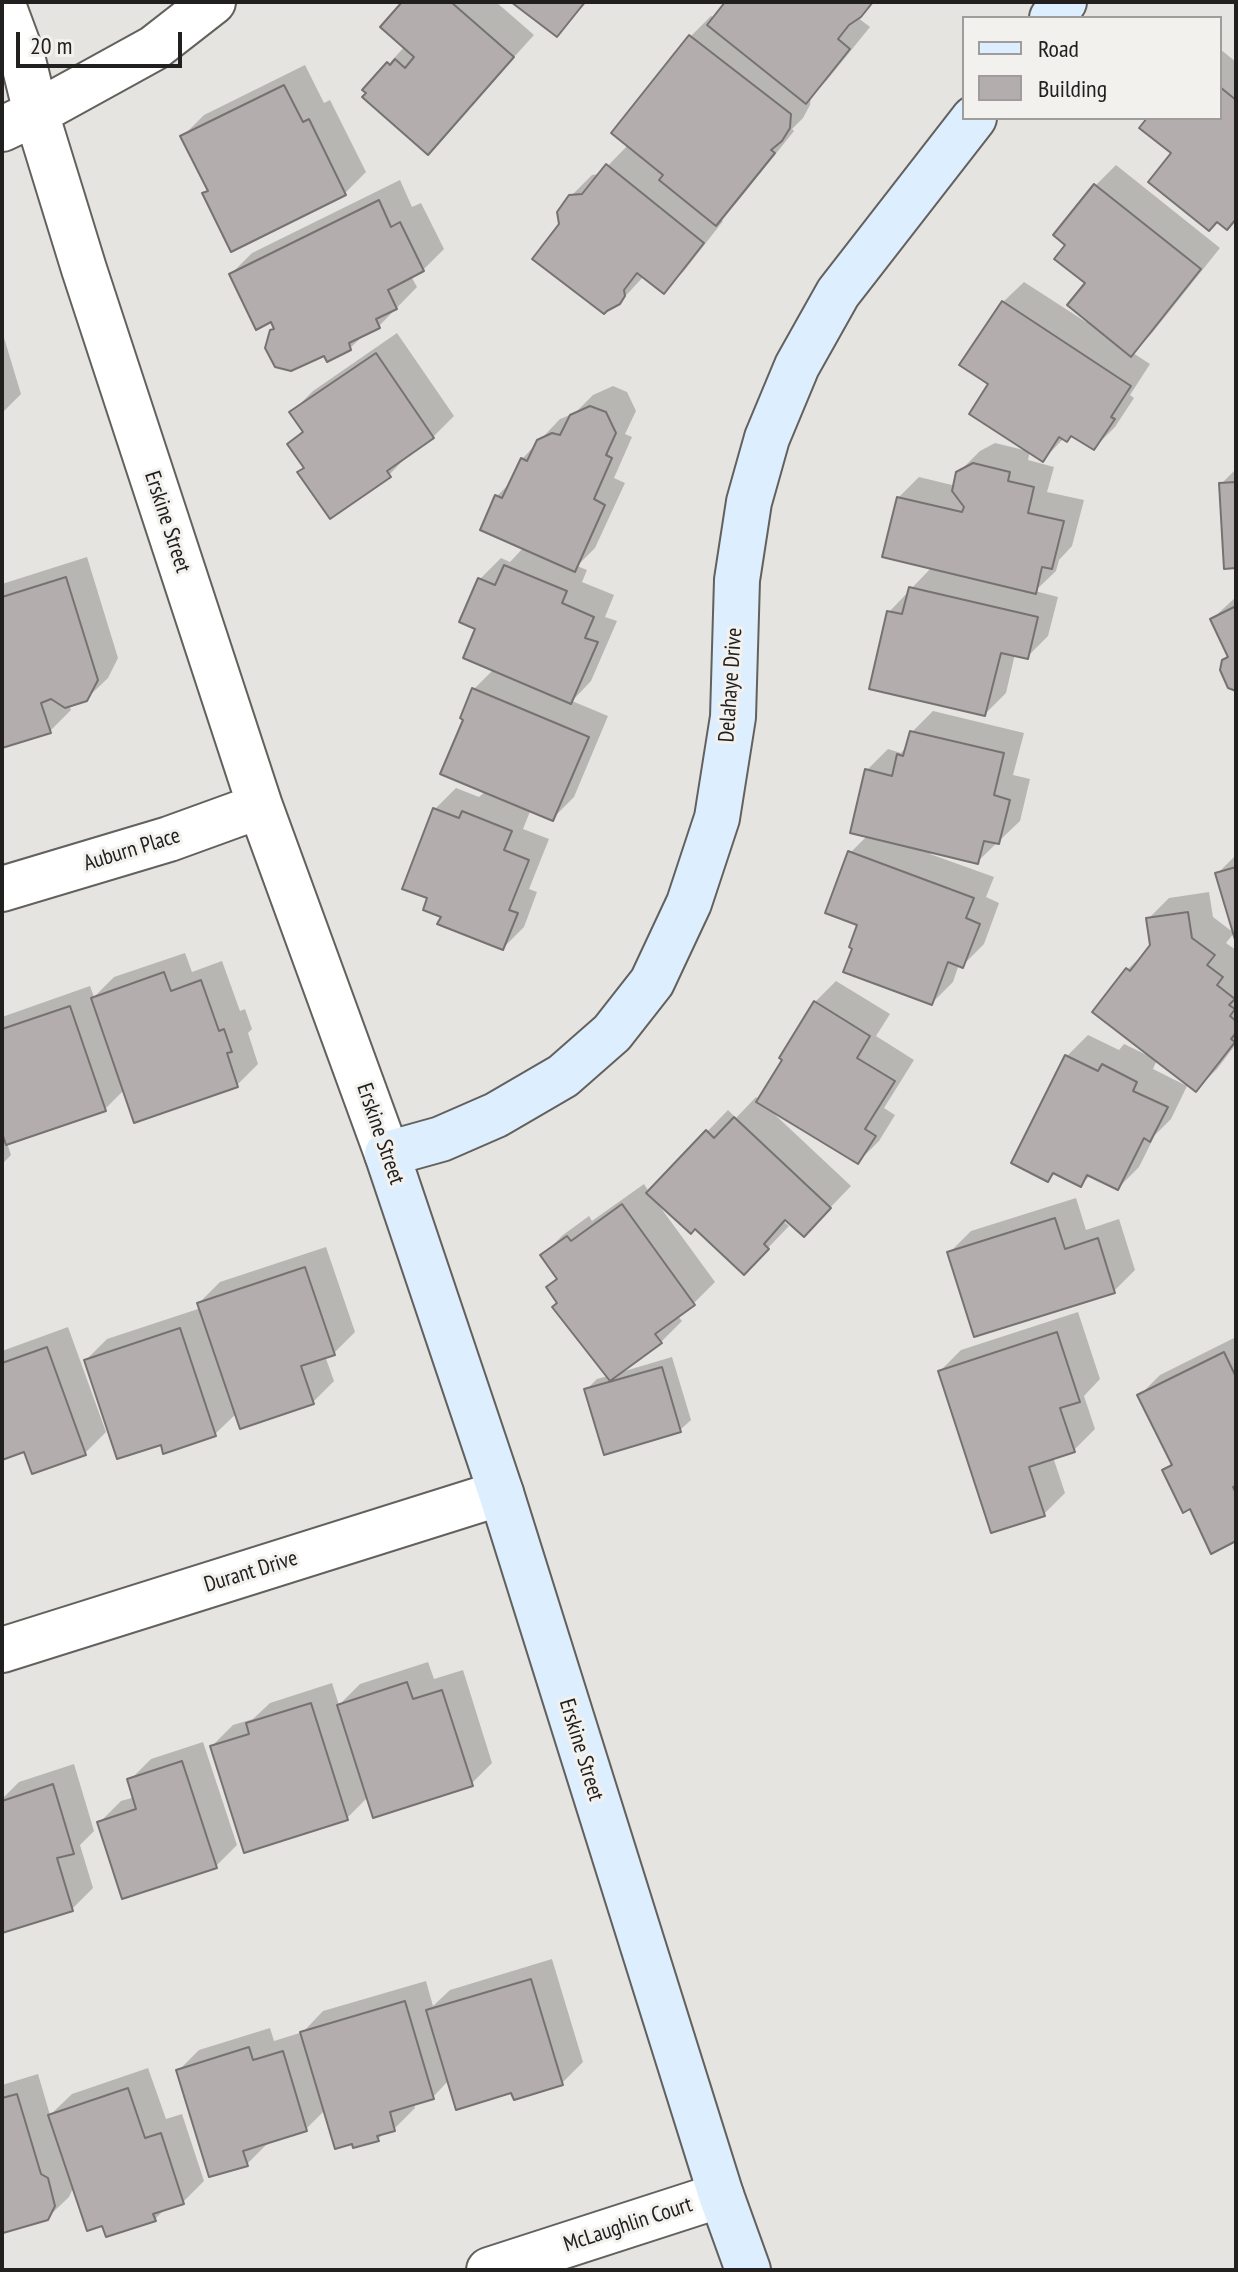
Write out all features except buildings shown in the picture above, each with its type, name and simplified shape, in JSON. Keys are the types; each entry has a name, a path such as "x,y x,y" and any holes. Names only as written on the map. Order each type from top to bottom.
{"street":[{"name":"Erskine Street","path":"2,2 22,56 19,121 84,269 260,806 387,1154 501,1493 721,2195 748,2270"},
{"path":"19,121 154,48 213,2"},
{"name":"Delahaye Drive","path":"387,1154 441,1139 496,1115 563,1076 612,1033 652,982 689,903 717,818 733,717 737,580 749,502 767,438 797,366 838,293 972,120"},
{"name":"Auburn Place","path":"2,889 169,839 260,806"},
{"name":"Durant Drive","path":"2,1650 501,1493"},
{"name":"McLaughlin Court","path":"489,2270 721,2195"}]}
